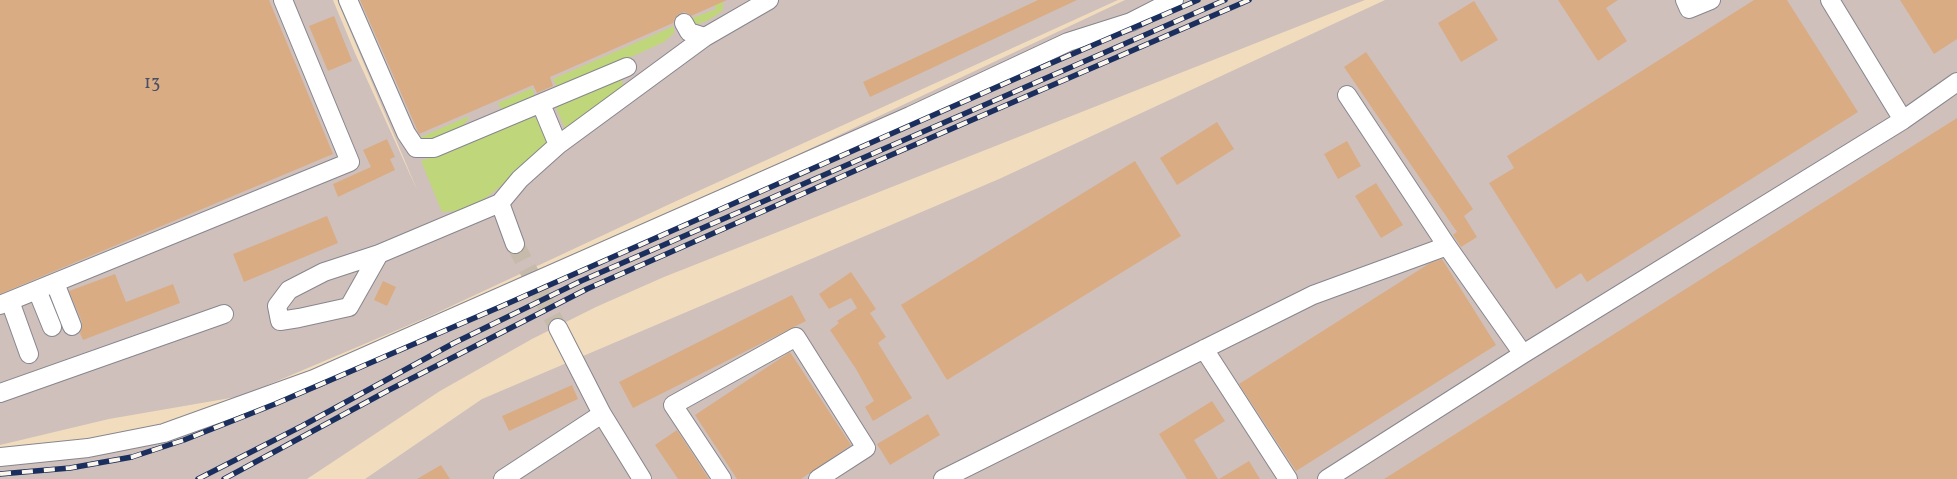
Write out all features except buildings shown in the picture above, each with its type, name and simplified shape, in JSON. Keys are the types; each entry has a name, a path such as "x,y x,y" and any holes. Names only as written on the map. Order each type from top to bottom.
{"lane":[{"path":"30,354 5,303 350,162 283,0"},
{"path":"348,0 406,133 416,148 434,148 627,67"},
{"path":"379,254 349,307 280,321 277,306 289,290 324,272 379,254 500,203 520,179 558,145 705,37 769,0"},
{"path":"0,457 88,448 164,433 314,380 910,116 1068,42 1131,22 1174,0"},
{"path":"1685,0 1689,9 1711,0"},
{"path":"1830,0 1903,120"},
{"path":"684,23 688,32 705,37"},
{"path":"1327,479 1523,354 1903,120 1957,82"},
{"path":"1347,95 1447,246 1523,354"},
{"path":"541,104 558,145"},
{"path":"500,203 515,244"},
{"path":"943,479 1313,294 1447,246"},
{"path":"55,283 72,326"},
{"path":"38,290 52,327"},
{"path":"0,393 224,314"},
{"path":"558,328 602,414 642,479"},
{"path":"722,479 673,405 796,337 866,448 818,479"},
{"path":"1204,349 1288,479"},
{"path":"503,479 602,414"}],"shaded area":[{"path":"0,0 333,0 418,192 337,0 1118,0 672,203 428,317 242,396 109,419 0,445"},
{"path":"1125,0 1365,0 664,277 596,307 532,339 440,391 307,479 0,479 0,466 63,459 316,382"},
{"path":"1385,0 1957,0 1957,479 365,479 482,399 999,179"}],"green space":[{"path":"712,0 723,0 723,10 706,21 694,24 690,19 716,9"},
{"path":"674,26 674,33 664,42 558,90 553,79"},
{"path":"620,78 624,86 567,133 555,105"},
{"path":"532,88 536,99 501,109 498,103"},
{"path":"469,116 459,129 441,139 427,142 419,138"},
{"path":"528,117 535,118 544,123 547,131 547,149 487,197 465,210 442,212 421,161"}],"tunnel":[{"path":"515,244 558,328"}],"railway":[{"path":"0,474 70,468 132,457 184,440 275,404 1198,0"},
{"path":"198,479 302,426 454,343 581,281 1225,0"},
{"path":"224,479 389,390 587,289 1249,0"}]}
